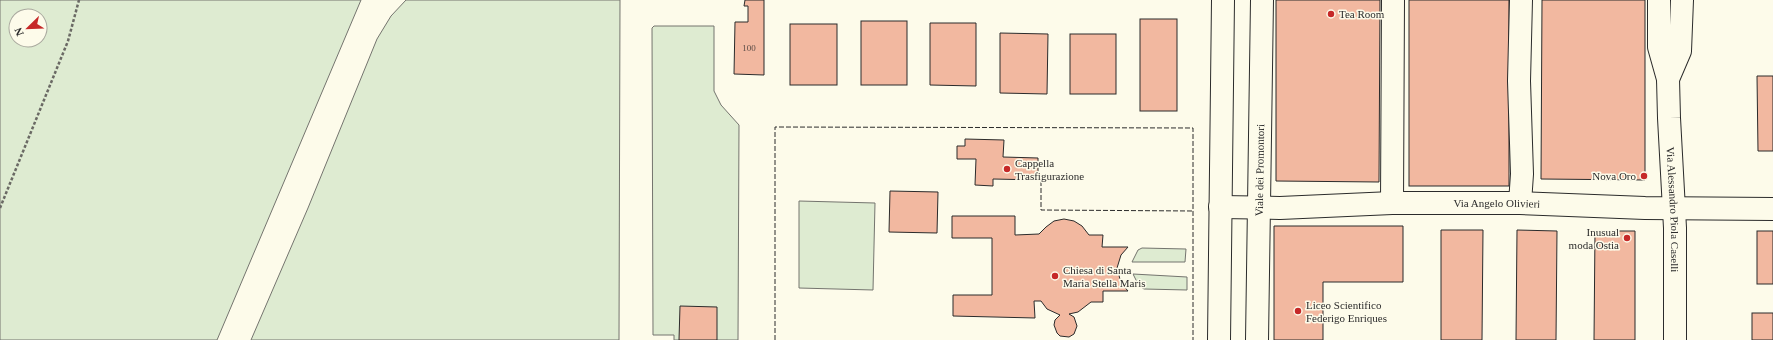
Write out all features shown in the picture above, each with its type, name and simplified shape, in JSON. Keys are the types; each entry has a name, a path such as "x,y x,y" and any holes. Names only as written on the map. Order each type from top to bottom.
{"street":[{"path":"1219,340 1223,0"},
{"name":"Viale dei Promontori","path":"1257,340 1262,0"},
{"path":"1392,204 1393,0"},
{"path":"1520,203 1522,174 1519,81 1521,0"},
{"name":"Via Alessandro Piola Caselli","path":"1659,0 1659,48 1668,79 1668,118 1675,228 1675,340"},
{"name":"Via Alessandro Piola Caselli","path":"1668,79 1680,51 1682,0"},
{"name":"Via Angelo Olivieri","path":"1220,207 1258,208 1392,204 1520,203 1644,208 1773,209"}],"path":[{"path":"0,208 68,41 79,0"}],"green space":[{"path":"0,0 361,0 217,340 0,340"},
{"path":"406,0 620,0 619,340 251,340 308,208 377,39 391,16"},
{"path":"654,26 714,26 714,91 721,105 739,125 738,340 674,340 674,335 653,335 652,28"},
{"path":"799,201 875,203 873,290 799,288"},
{"path":"1142,248 1186,249 1185,262 1132,262 1138,250"},
{"path":"1133,274 1187,277 1187,290 1144,289 1139,286"}],"building":[{"path":"745,0 764,0 764,75 734,74 735,22 748,22 748,6 744,6"},
{"path":"1276,0 1380,0 1379,182 1276,181"},
{"path":"1409,0 1509,0 1509,186 1409,186"},
{"path":"1542,0 1645,0 1645,180 1541,179"},
{"path":"1140,19 1177,19 1177,111 1140,111"},
{"path":"861,21 907,21 907,85 861,85"},
{"path":"930,23 976,23 976,86 930,85"},
{"path":"790,24 837,24 837,85 790,85"},
{"path":"1000,33 1048,34 1047,94 1000,93"},
{"path":"1070,34 1116,34 1116,94 1070,94"},
{"path":"1757,76 1773,76 1773,151 1758,151"},
{"name":"Cappella Trasfigurazione","path":"965,139 1004,140 1003,157 1038,158 1038,180 993,179 993,186 975,185 976,159 957,159 957,146 965,146"},
{"path":"890,191 938,192 937,233 889,232"},
{"name":"Chiesa di Santa Maria Stella Maris","path":"952,216 1015,216 1015,235 1039,234 1054,221 1064,219 1074,221 1082,226 1089,235 1103,235 1102,247 1128,247 1121,255 1117,268 1121,283 1128,291 1103,291 1103,302 1091,302 1078,312 1069,314 1074,317 1077,326 1074,334 1069,337 1060,336 1057,333 1054,325 1055,320 1060,315 1047,309 1041,301 1034,301 1035,318 953,316 953,295 992,295 992,238 952,238"},
{"name":"Liceo Scientifico Federigo Enriques","path":"1274,226 1403,226 1403,282 1323,282 1323,340 1274,340"},
{"path":"1441,230 1483,230 1482,340 1441,340"},
{"path":"1517,230 1557,231 1556,340 1516,340"},
{"path":"1595,231 1635,231 1635,340 1594,340"},
{"path":"1757,231 1773,231 1773,284 1757,284"},
{"path":"680,306 717,307 717,340 679,340"},
{"path":"1752,313 1773,313 1773,340 1752,340"}],"fence":[{"path":"775,340 775,127 1193,128 1193,340"},
{"path":"1041,181 1041,210 1194,211"}],"place":[{"name":"Tea Room","path":"1331,14"},
{"name":"Cappella Trasfigurazione","path":"1007,169"},
{"name":"Nova Oro","path":"1644,176"},
{"name":"Inusual moda Ostia","path":"1627,238"},
{"name":"Chiesa di Santa Maria Stella Maris","path":"1055,276"},
{"name":"Liceo Scientifico Federigo Enriques","path":"1298,311"}]}
